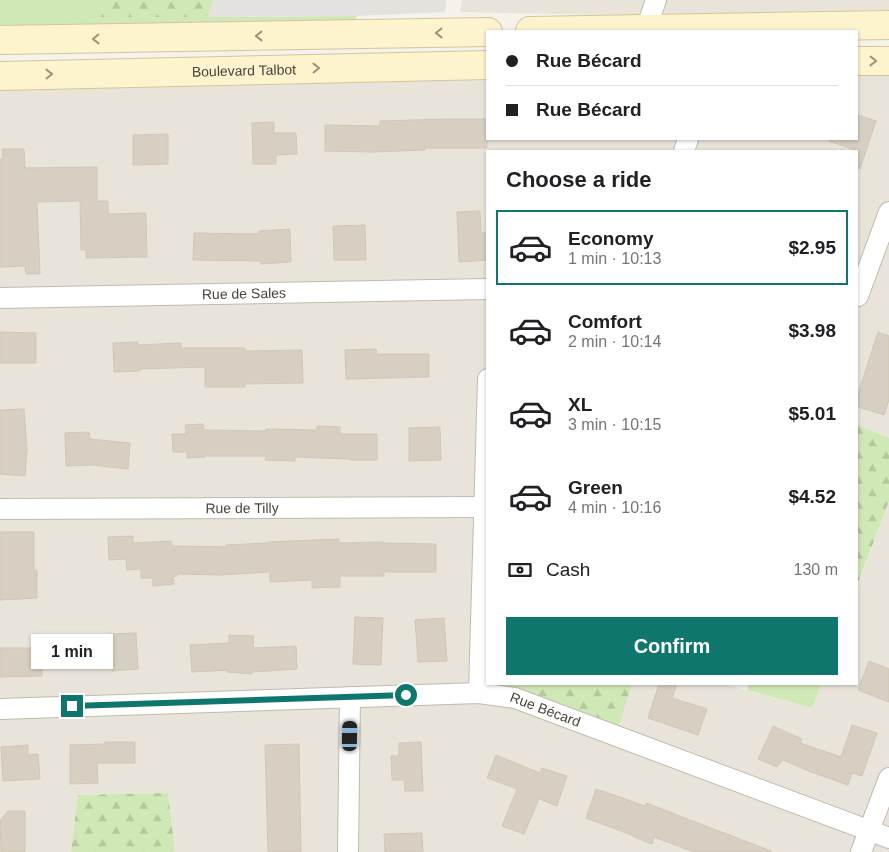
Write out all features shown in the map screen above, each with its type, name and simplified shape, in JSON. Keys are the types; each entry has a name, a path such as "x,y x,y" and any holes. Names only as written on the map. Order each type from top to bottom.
{"main road":[{"path":"588,30 726,30 889,25"},
{"path":"0,40 486,32"},
{"path":"858,61 889,61"},
{"name":"Boulevard Talbot","path":"0,76 486,65"}],"street":[{"path":"646,29 656,0"},
{"path":"858,296 889,212"},
{"name":"Rue de Sales","path":"0,298 486,289"},
{"path":"479,693 486,443"},
{"name":"Rue de Tilly","path":"0,508 484,507"},
{"name":"Rue Bécard","path":"0,709 479,693 515,698 889,838"},
{"path":"348,852 350,697"},
{"path":"860,852 889,778"}],"shaded area":[{"path":"214,0 446,0 445,12 357,16 208,17"},
{"path":"462,0 889,0 889,11 672,16 460,12"},
{"path":"858,61 889,61 889,438 858,425 858,150 486,150 486,418 479,693 616,735 632,685 727,685 812,708 821,685 858,685 858,586 889,501 889,852 175,852 168,793 79,795 71,852 0,852 0,76 486,65 486,140 858,139"}],"green space":[{"path":"0,0 94,0 94,17 357,16 353,28 11,31 0,25"},
{"path":"94,0 214,0 208,17 94,17"},
{"path":"858,425 889,438 889,501 859,581 858,581"},
{"path":"487,685 632,685 616,736 479,693"},
{"path":"749,685 821,685 812,708 747,690"},
{"path":"168,793 175,852 71,852 78,795"}],"building":[{"path":"858,115 876,121 860,169 858,168 858,150 829,141 858,139"},
{"path":"486,119 487,148 425,148 425,150 373,152 325,151 325,125 380,126 380,121"},
{"path":"274,122 274,133 296,133 297,154 276,155 276,164 253,164 252,123"},
{"path":"168,134 168,164 133,165 133,135"},
{"path":"2,149 24,149 25,168 97,167 97,201 108,201 108,214 146,213 147,257 86,258 86,250 81,250 80,201 37,202 40,274 26,274 25,266 0,267 0,159 3,159"},
{"path":"480,211 481,233 486,233 486,260 459,262 457,212"},
{"path":"365,225 366,260 334,260 333,226"},
{"path":"290,229 291,262 261,264 261,261 193,260 194,233 259,234 259,231"},
{"path":"0,332 36,333 36,363 0,363"},
{"path":"878,332 889,336 889,400 884,415 858,407 858,394"},
{"path":"138,342 138,345 181,343 181,348 245,348 245,351 302,350 303,383 245,384 245,387 205,387 205,367 140,369 140,371 114,372 113,343"},
{"path":"376,349 377,354 429,354 429,377 346,379 345,350"},
{"path":"24,409 27,449 25,476 0,474 0,410"},
{"path":"203,424 204,430 317,430 317,426 340,427 340,434 377,434 377,460 295,457 295,461 265,460 266,456 205,456 187,458 187,452 173,452 172,434 186,434 185,425"},
{"path":"440,427 441,460 409,461 409,428"},
{"path":"89,432 90,439 130,443 128,469 92,465 66,466 65,433"},
{"path":"0,532 34,532 34,570 37,570 37,598 0,600"},
{"path":"133,536 133,543 171,541 172,546 226,547 226,545 268,542 339,539 339,543 436,544 436,572 384,572 384,576 340,576 340,587 312,588 312,580 270,582 270,572 221,575 177,574 177,576 173,577 174,584 153,586 153,578 141,578 141,569 127,570 126,559 109,560 108,537"},
{"path":"355,617 383,618 381,665 353,664"},
{"path":"444,618 447,661 418,662 415,620"},
{"path":"136,633 138,669 112,671 110,634"},
{"path":"229,635 254,636 253,648 296,646 297,669 252,672 252,674 227,672 228,670 192,672 190,645 229,643"},
{"path":"0,648 42,648 42,676 0,677"},
{"path":"869,661 889,669 889,702 858,690"},
{"path":"659,685 677,685 672,698 707,709 698,735 648,718"},
{"path":"852,725 877,733 862,776 852,773 848,785 783,760 777,767 758,759 773,726 802,739 800,743 841,757"},
{"path":"105,742 135,742 135,763 97,763 98,783 70,784 70,745 105,744"},
{"path":"421,742 423,791 405,791 404,780 392,780 391,756 399,756 399,743"},
{"path":"299,744 301,852 268,852 265,745"},
{"path":"28,745 28,755 38,754 40,779 3,781 1,747"},
{"path":"496,755 540,773 542,768 567,776 557,806 539,799 524,834 502,826 517,789 487,778"},
{"path":"596,789 645,806 646,803 771,852 694,852 654,837 652,844 586,818"},
{"path":"8,811 25,811 25,852 1,852 0,821"},
{"path":"422,833 423,852 385,852 384,834"}],"route":[{"path":"72,706 406,695"}]}
